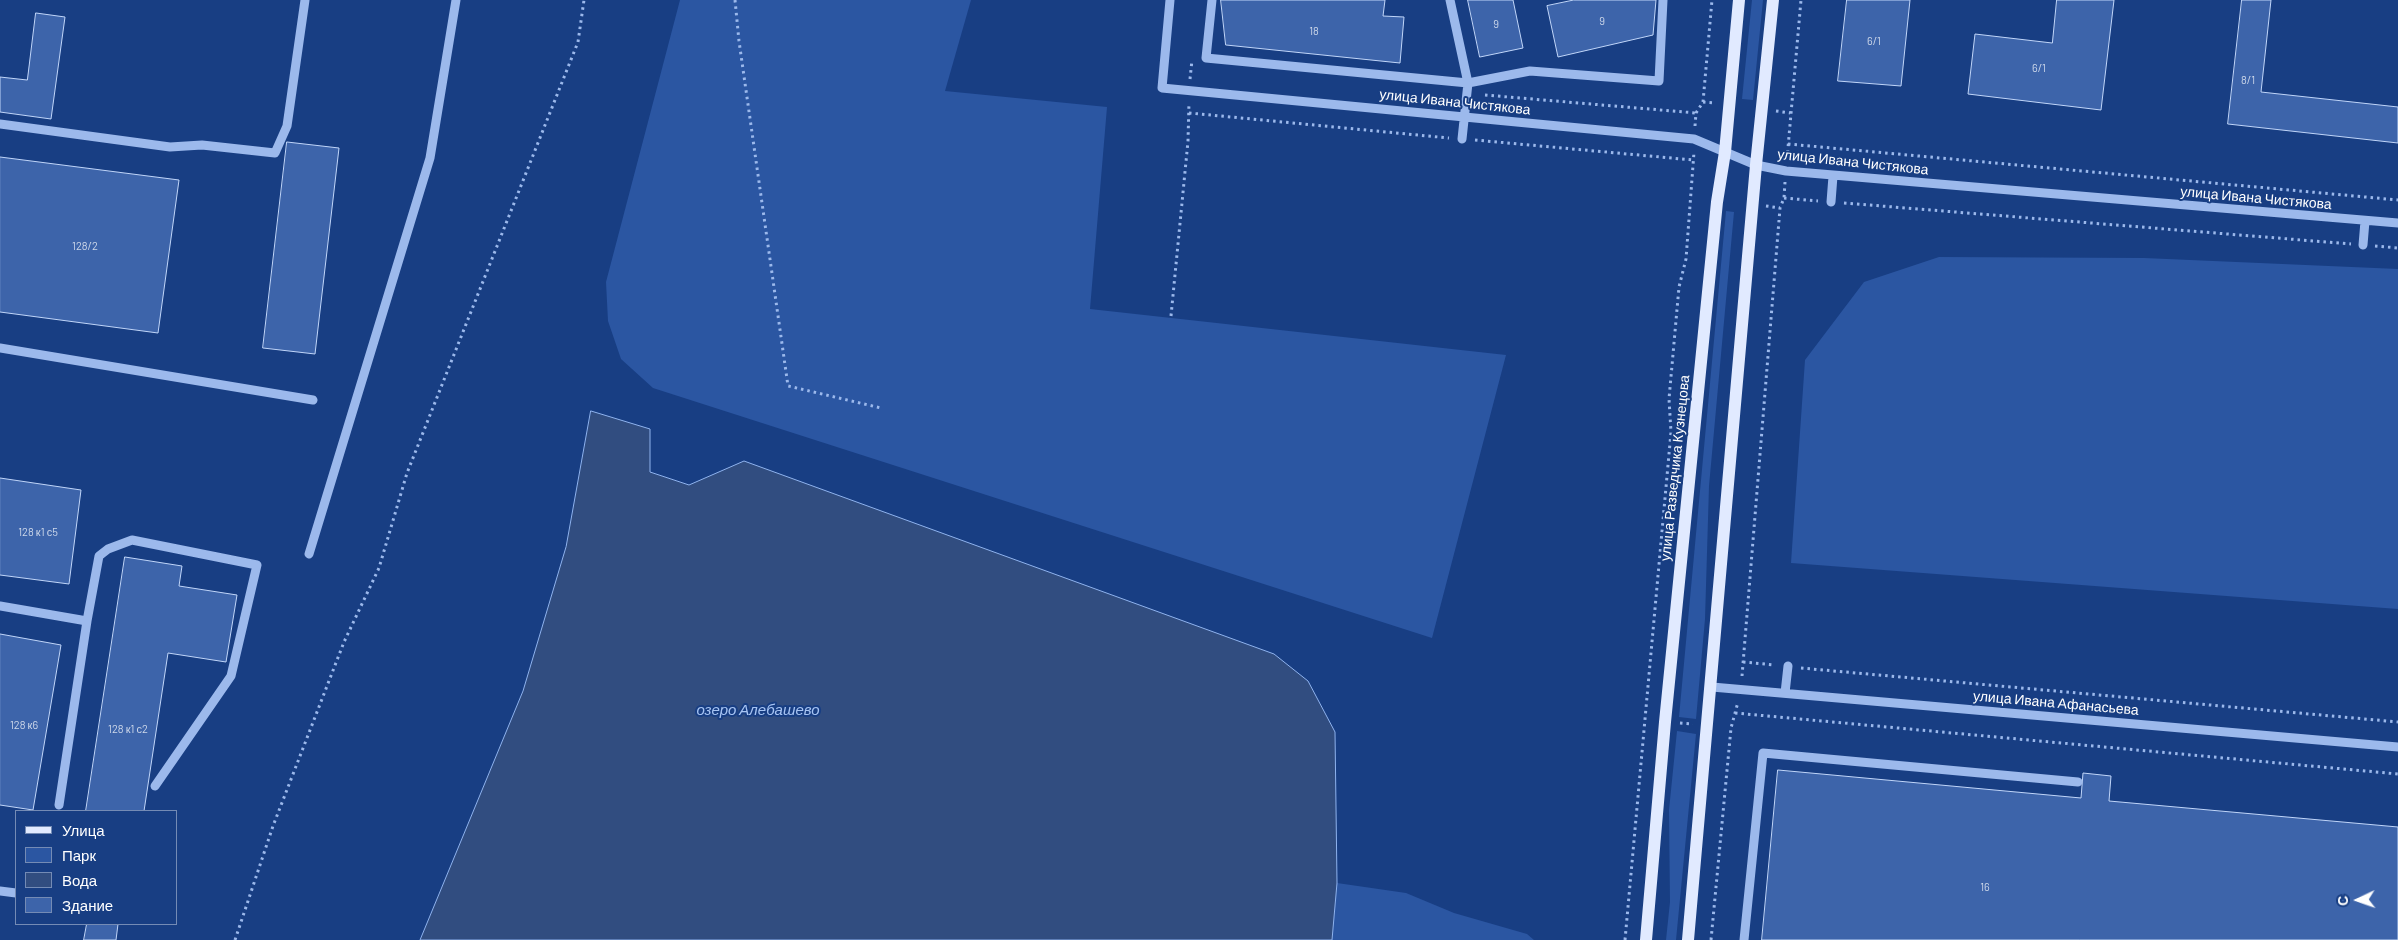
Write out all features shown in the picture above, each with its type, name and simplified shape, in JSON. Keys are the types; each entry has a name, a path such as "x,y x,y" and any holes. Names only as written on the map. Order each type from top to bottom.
{"main road":[{"name":"улица Разведчика Кузнецова","path":"1646,940 1664,722 1717,202 1740,0"},
{"path":"1688,940 1772,0"}],"street":[{"path":"0,124 170,147 202,145 275,153 287,126 305,0"},
{"path":"309,554 430,158 456,0"},
{"name":"улица Ивана Чистякова","path":"1170,0 1162,88 1694,139 1756,164 1786,171 2398,224"},
{"path":"1212,0 1206,58 1468,83 1530,71 1659,80 1663,0"},
{"path":"1450,0 1468,83 1462,139"},
{"path":"1831,202 1833,176"},
{"path":"2363,245 2365,221"},
{"path":"0,348 313,400"},
{"path":"59,805 87,621 99,556 108,549 132,540 257,565 231,676 155,786"},
{"path":"0,606 87,621"},
{"path":"1785,693 1788,666"},
{"name":"улица Ивана Афанасьева","path":"1712,687 2398,747"},
{"path":"1744,940 1763,753 2078,782"},
{"path":"0,891 15,893"}],"path":[{"path":"235,940 274,826 344,642 379,568 407,473 578,42 584,0"},
{"path":"735,0 739,42 788,386 881,408"},
{"path":"1626,940 1672,432 1670,390 1679,287 1686,260 1696,113 1703,102 1712,0"},
{"path":"1712,940 1731,728 1741,690 1780,218 1784,198 1801,0"},
{"path":"1171,316 1188,141 1192,57"},
{"path":"1189,113 1693,160"},
{"path":"1788,144 2398,200"},
{"path":"1784,198 2398,248"},
{"path":"1743,662 2398,722"},
{"path":"1735,713 2398,774"},
{"path":"1645,720 1731,728"}],"green space":[{"path":"680,0 971,0 945,91 1107,107 1090,309 1506,355 1432,638 653,388 621,359 608,321 606,282"},
{"path":"1752,0 1763,0 1753,100 1742,99"},
{"path":"1726,211 1734,212 1709,486 1705,619 1696,719 1679,717"},
{"path":"1939,257 2144,258 2398,269 2398,609 1791,563 1805,360 1864,282"},
{"path":"1677,731 1696,734 1676,940 1666,940 1670,902 1669,810"},
{"path":"1337,883 1406,893 1454,913 1527,934 1534,940 1332,940"}],"water":[{"name":"озеро Алебашево","path":"591,411 650,429 650,472 689,485 744,461 1274,654 1308,681 1335,732 1337,883 1332,940 420,940 523,691 566,547"}],"building":[{"path":"1221,0 1385,0 1383,16 1404,17 1400,63 1226,45"},
{"path":"1468,0 1513,0 1523,48 1480,57"},
{"path":"1574,0 1656,0 1653,35 1558,57 1547,6"},
{"path":"1847,0 1910,0 1901,86 1838,81"},
{"path":"2057,0 2114,0 2101,110 1968,94 1975,34 2052,43"},
{"path":"2242,0 2271,0 2261,92 2398,107 2398,143 2228,124"},
{"path":"36,13 65,17 51,119 0,112 0,77 27,80"},
{"path":"287,142 339,148 315,354 263,348"},
{"path":"0,157 179,180 158,333 0,312"},
{"path":"0,478 81,490 69,584 0,575"},
{"path":"125,557 182,566 179,586 237,595 226,662 168,653 144,810 86,810"},
{"path":"0,634 61,645 33,810 0,805"},
{"path":"1778,770 2081,798 2083,773 2111,776 2109,801 2398,827 2398,940 1762,940"},
{"path":"87,925 118,925 116,940 84,940"}]}
